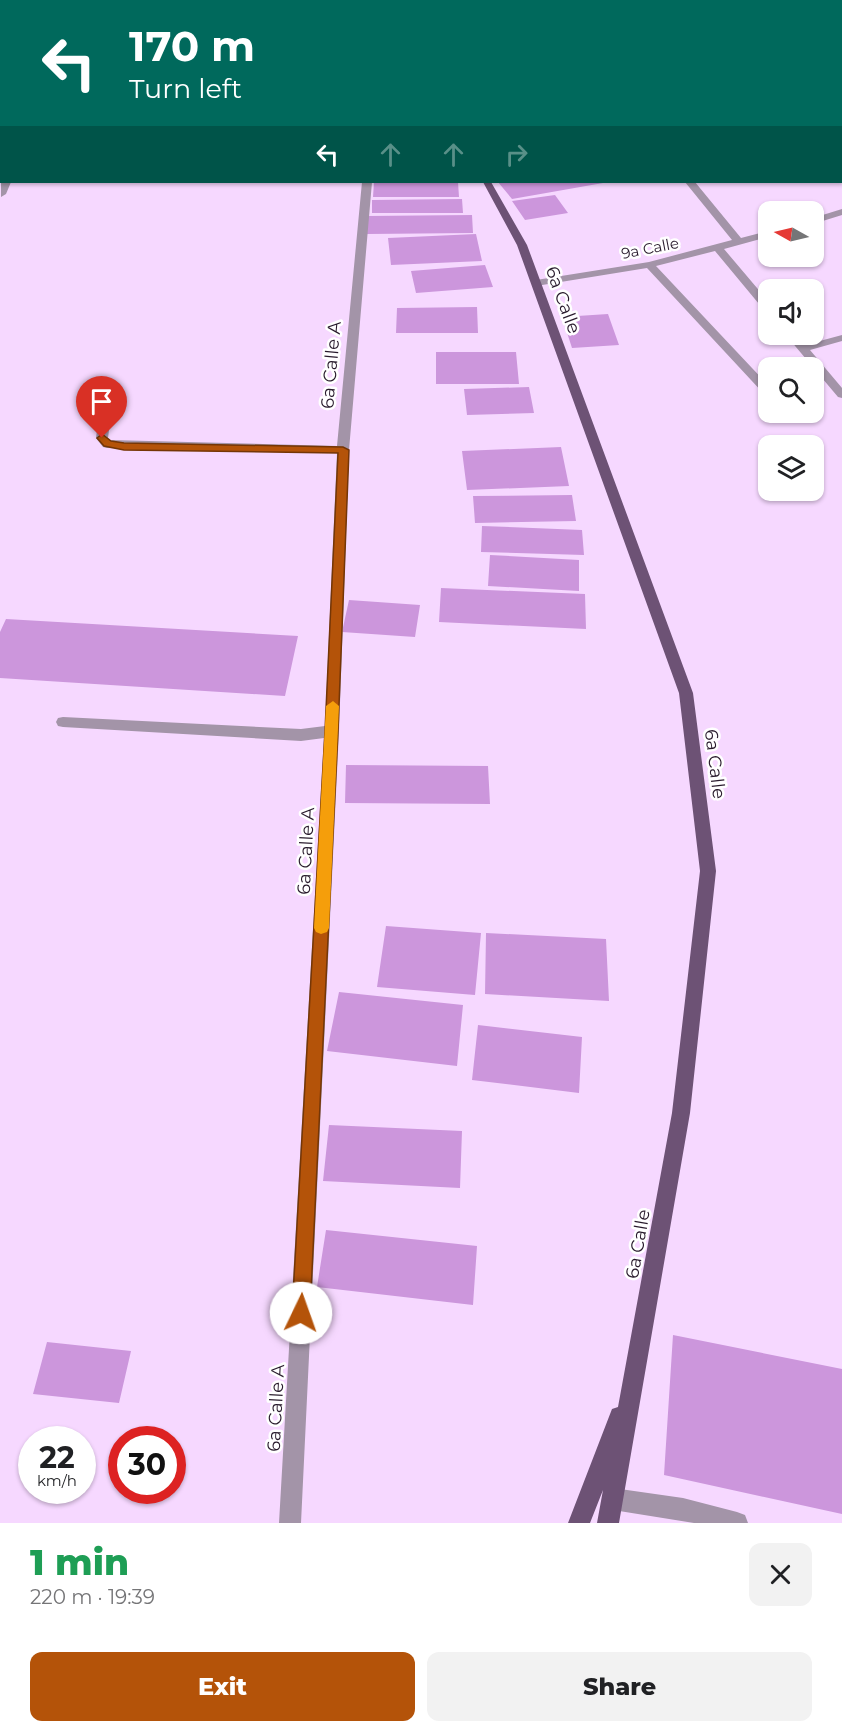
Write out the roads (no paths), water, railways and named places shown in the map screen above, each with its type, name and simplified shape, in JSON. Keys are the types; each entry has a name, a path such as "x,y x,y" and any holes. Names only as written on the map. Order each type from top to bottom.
{"main road":[{"name":"6a Calle","path":"488,183 522,245 686,693 708,871 681,1113 632,1384"},
{"path":"608,1523 632,1384"},
{"path":"579,1523 632,1384"}],"street":[{"name":"6a Calle A","path":"290,1523 332,731 343,450 367,183"},
{"path":"691,183 739,242"},
{"path":"824,218 842,212"},
{"name":"9a Calle","path":"536,283 649,265 758,237"},
{"path":"718,248 758,296"},
{"path":"649,265 758,381"},
{"path":"802,349 842,338"},
{"path":"799,345 842,395"},
{"path":"109,384 102,438 107,444 343,450"},
{"path":"63,722 301,735 332,731"},
{"path":"613,1499 683,1509 737,1523"}]}
